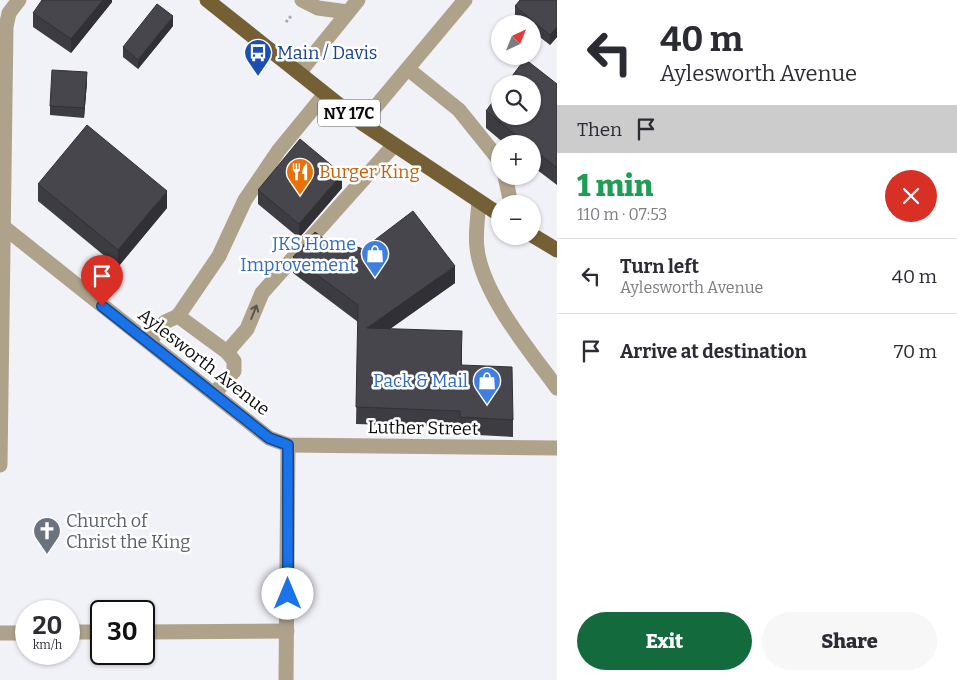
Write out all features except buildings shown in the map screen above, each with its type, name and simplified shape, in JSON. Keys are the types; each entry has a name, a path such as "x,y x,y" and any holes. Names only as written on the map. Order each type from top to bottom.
{"main road":[{"name":"NY 17C","path":"212,2 362,123 491,209"},
{"path":"541,239 557,244"},
{"path":"541,240 557,250"}],"street":[{"path":"0,465 4,228 3,64 9,14 19,0"},
{"path":"302,0 318,8 353,6"},
{"path":"362,123 465,0"},
{"path":"299,73 353,6"},
{"path":"408,68 459,110 491,150"},
{"path":"149,342 165,322 178,316 219,256 245,200 280,150 325,94"},
{"path":"228,352 247,329 262,293 394,145"},
{"path":"479,202 476,247 482,271 510,323 557,388"},
{"name":"Aylesworth Avenue","path":"4,228 269,438 288,445"},
{"path":"178,316 228,352 234,361 234,372 214,394"},
{"path":"286,680 288,445"},
{"name":"Luther Street","path":"288,445 557,448"},
{"path":"155,632 287,630"},
{"path":"0,633 15,633"}],"place":[{"name":"Main / Davis","path":"258,77"},
{"name":"Burger King","path":"300,196"},
{"name":"JKS Home Improvement","path":"375,278"},
{"name":"Pack & Mail","path":"487,405"},
{"name":"Church of Christ the King","path":"47,555"}],"route":[{"path":"102,306 269,438 288,445 288,594"}]}
